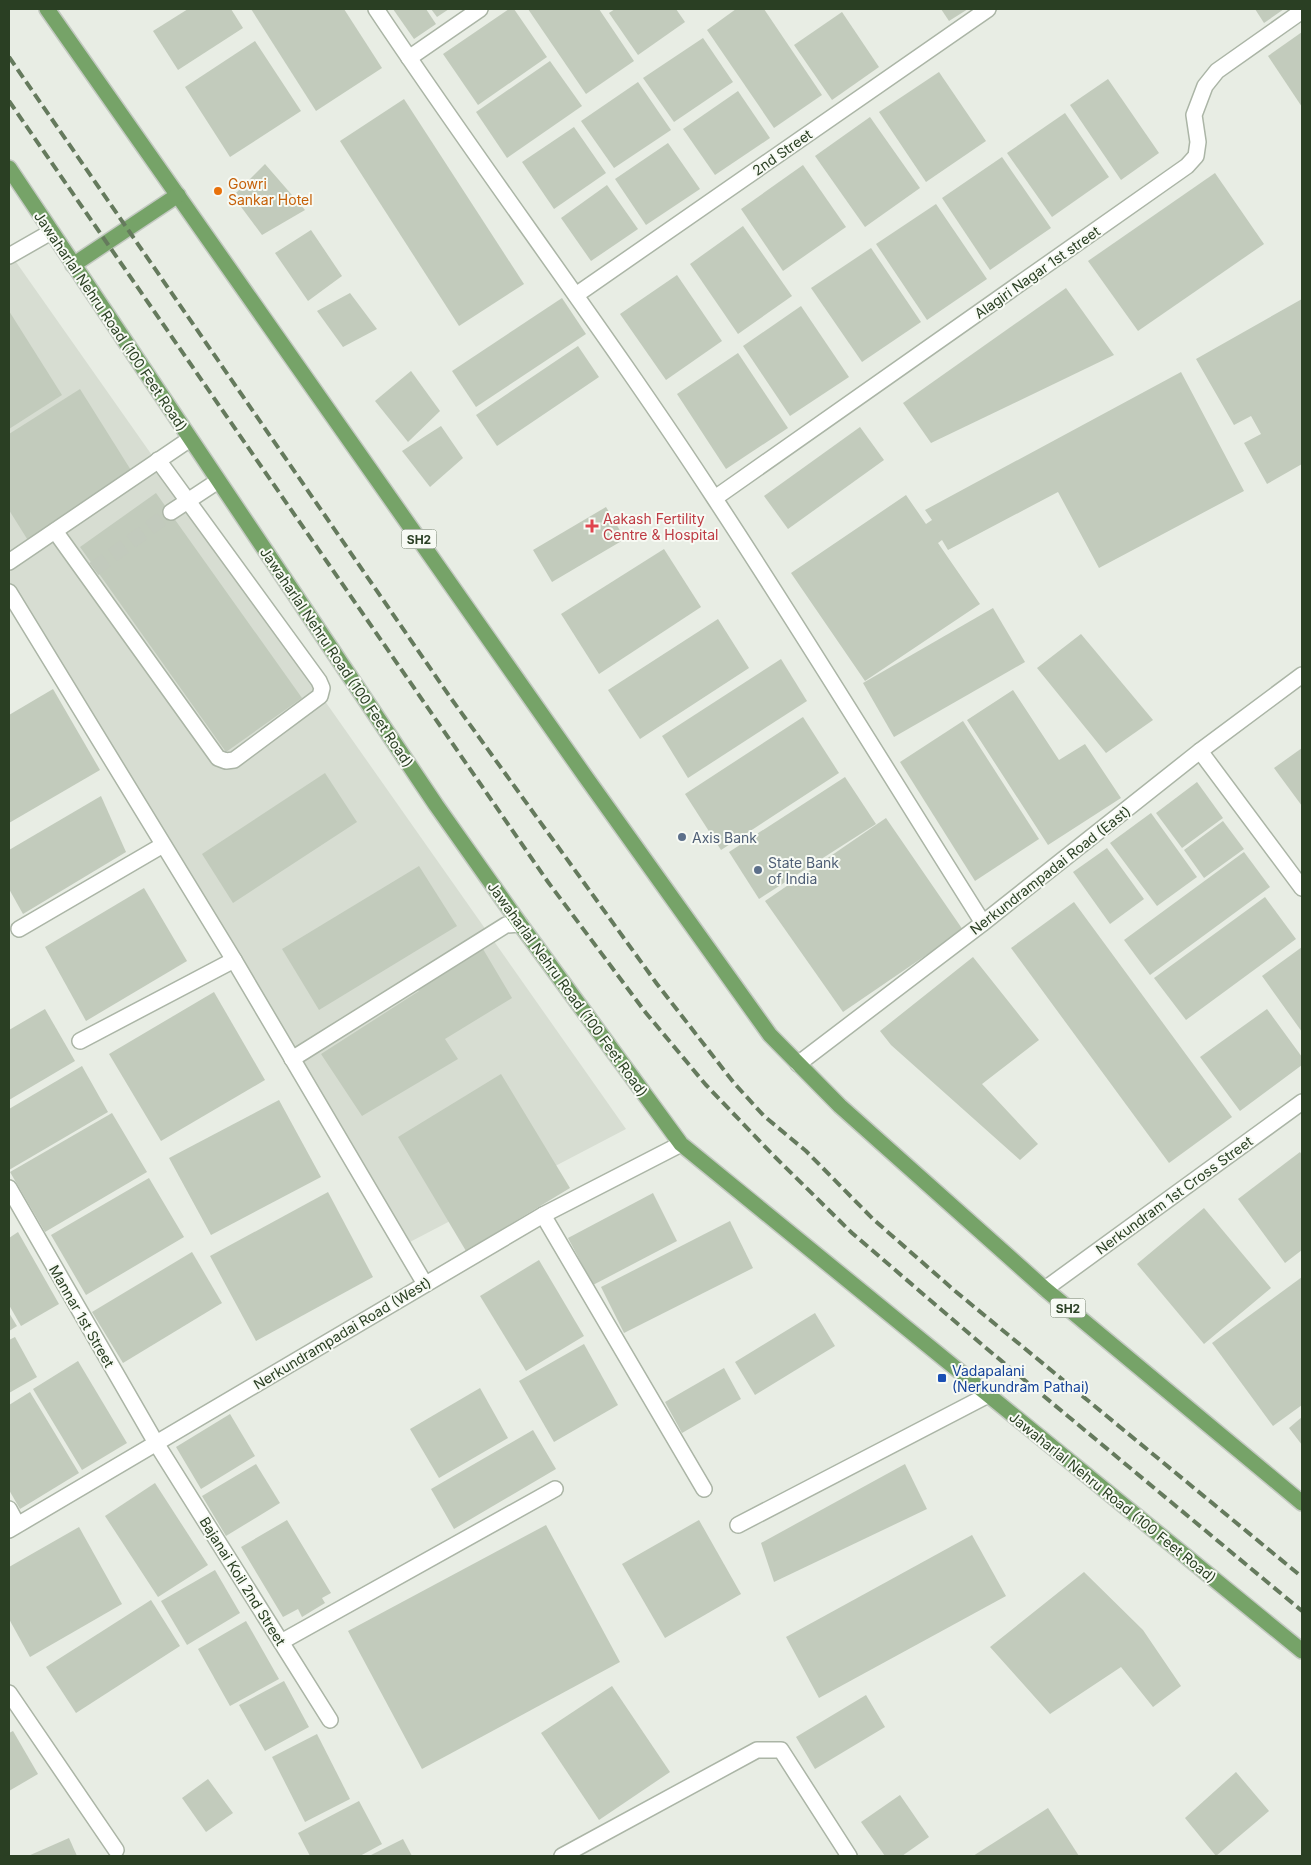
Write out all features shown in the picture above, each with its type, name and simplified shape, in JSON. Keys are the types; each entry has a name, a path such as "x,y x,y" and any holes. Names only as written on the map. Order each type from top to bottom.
{"main road":[{"name":"SH2","path":"47,9 584,776 770,1035 840,1106 1045,1289 1302,1503"},
{"name":"Jawaharlal Nehru Road (100 Feet Road)","path":"11,176 51,232 431,797 520,924 681,1144 1302,1651"},
{"path":"73,265 178,195"}],"street":[{"path":"376,9 715,498 984,923"},
{"path":"409,58 480,9"},
{"name":"2nd Street","path":"576,295 988,9"},
{"name":"Alagiri Nagar 1st street","path":"715,498 1187,166 1196,156 1198,142 1194,116 1205,86 1217,71 1302,11"},
{"path":"9,256 51,232"},
{"path":"9,562 190,439"},
{"path":"55,531 90,572 218,758 226,762 234,760 320,696 322,688 319,681 158,460"},
{"path":"171,512 218,481"},
{"path":"9,592 234,960 425,1284"},
{"name":"Nerkundrampadai Road (East)","path":"798,1064 984,923 1200,751 1302,675"},
{"path":"1200,751 1302,888"},
{"path":"19,929 163,845"},
{"path":"292,1059 506,925 520,924"},
{"path":"80,1041 234,960"},
{"name":"Nerkundram 1st Cross Street","path":"1045,1289 1302,1102"},
{"name":"Nerkundrampadai Road (West)","path":"13,1527 543,1215 681,1144"},
{"name":"Mannar 1st Street","path":"9,1188 156,1443"},
{"path":"543,1215 704,1489"},
{"path":"738,1525 988,1395"},
{"name":"Bajanai Koil 2nd Street","path":"156,1443 330,1720"},
{"path":"281,1642 555,1489"},
{"path":"9,1509 13,1527"},
{"path":"9,1693 116,1850"},
{"path":"562,1856 758,1750 781,1750 849,1856"}],"shaded area":[{"path":"9,252 626,1129 408,1243 9,599"}],"building":[{"path":"188,9 231,9 243,28 178,70 153,31"},
{"path":"251,9 344,9 382,68 316,111"},
{"path":"393,9 426,9 436,24 414,39"},
{"path":"431,9 449,9 437,17"},
{"path":"509,9 514,9 547,57 478,105 443,54"},
{"path":"528,9 599,9 634,61 586,94"},
{"path":"615,9 676,9 685,22 638,55 609,13"},
{"path":"736,9 764,9 822,95 774,128 707,30"},
{"path":"941,9 968,9 949,21"},
{"path":"1255,9 1284,9 1264,23"},
{"path":"842,12 879,67 832,100 794,45"},
{"path":"1302,32 1302,107 1268,56"},
{"path":"703,38 733,82 674,122 643,78"},
{"path":"255,41 301,111 230,157 185,87"},
{"path":"550,61 582,106 507,158 476,112"},
{"path":"939,72 986,141 926,182 879,112"},
{"path":"1108,79 1159,153 1121,180 1070,105"},
{"path":"638,82 671,130 614,168 581,121"},
{"path":"738,91 770,138 715,175 683,129"},
{"path":"404,99 524,284 459,326 340,141"},
{"path":"1065,113 1109,177 1052,217 1007,153"},
{"path":"870,117 920,188 865,227 815,156"},
{"path":"574,127 606,173 554,209 522,162"},
{"path":"668,143 700,189 646,225 615,179"},
{"path":"1002,157 1051,228 990,270 942,198"},
{"path":"265,164 305,210 262,235 233,196"},
{"path":"803,165 846,227 783,271 741,209"},
{"path":"1215,173 1264,244 1138,331 1088,261"},
{"path":"607,185 638,229 591,261 561,218"},
{"path":"936,204 987,279 927,320 876,244"},
{"path":"743,226 792,296 738,334 690,264"},
{"path":"311,230 342,276 308,301 275,253"},
{"path":"871,248 921,322 862,362 811,288"},
{"path":"677,275 722,341 666,380 620,314"},
{"path":"1066,288 1114,355 931,443 903,403"},
{"path":"350,293 377,329 343,347 317,311"},
{"path":"562,298 586,334 476,407 452,371"},
{"path":"1302,299 1302,464 1267,484 1244,443 1261,434 1251,416 1234,425 1196,359"},
{"path":"801,306 849,377 790,416 743,346"},
{"path":"9,311 62,395 9,429"},
{"path":"578,346 599,377 497,446 476,415"},
{"path":"738,353 788,428 726,469 677,394"},
{"path":"411,371 440,411 408,442 375,401"},
{"path":"1181,372 1244,491 1099,568 1058,492 948,550 942,540 938,543 980,604 865,681 791,573 906,495 926,524 932,520 925,510"},
{"path":"80,389 134,475 29,542 9,510 9,434"},
{"path":"441,426 463,458 430,487 402,451"},
{"path":"860,427 884,460 788,529 764,496"},
{"path":"156,493 302,698 226,752 80,547"},
{"path":"606,507 625,539 552,582 533,550"},
{"path":"664,549 701,607 599,674 561,614"},
{"path":"993,608 1025,662 894,737 863,683"},
{"path":"718,619 749,668 640,739 608,690"},
{"path":"1081,634 1153,720 1106,753 1037,668"},
{"path":"781,659 807,701 688,778 662,736"},
{"path":"53,689 100,770 9,823 9,715"},
{"path":"1013,690 1059,760 1085,744 1121,798 1048,845 967,720"},
{"path":"803,717 839,773 721,850 685,794"},
{"path":"963,721 1039,839 975,881 900,762"},
{"path":"1302,748 1302,806 1274,768"},
{"path":"325,773 357,822 233,903 202,854"},
{"path":"845,777 876,824 759,899 729,852"},
{"path":"1197,782 1223,818 1182,848 1156,813"},
{"path":"101,796 126,852 23,914 9,889 9,850"},
{"path":"1151,813 1197,877 1157,906 1110,843"},
{"path":"886,818 963,930 843,1012 765,901"},
{"path":"1223,821 1244,849 1204,878 1184,850"},
{"path":"1107,848 1144,899 1110,924 1073,872"},
{"path":"1244,852 1270,887 1150,975 1124,940"},
{"path":"419,866 457,926 319,1010 282,949"},
{"path":"144,888 187,961 86,1021 45,947"},
{"path":"1265,897 1296,939 1186,1020 1154,978"},
{"path":"1074,902 1232,1117 1169,1163 1011,948"},
{"path":"1302,947 1302,1032 1262,976"},
{"path":"483,949 512,998 445,1039 458,1059 362,1116 321,1054 419,991 417,989"},
{"path":"973,957 1039,1040 982,1084 1038,1144 1020,1160 891,1045 880,1031"},
{"path":"214,992 265,1080 161,1141 109,1054"},
{"path":"45,1009 75,1061 9,1100 9,1030"},
{"path":"1267,1009 1302,1057 1302,1065 1240,1111 1200,1057"},
{"path":"82,1066 108,1112 9,1170 9,1109"},
{"path":"501,1074 570,1188 466,1251 398,1137"},
{"path":"279,1100 321,1177 211,1235 169,1158"},
{"path":"112,1113 147,1172 45,1232 10,1172"},
{"path":"1300,1152 1302,1155 1302,1250 1285,1263 1238,1199"},
{"path":"149,1178 184,1237 86,1295 51,1235"},
{"path":"328,1192 373,1277 256,1341 210,1256"},
{"path":"653,1193 677,1241 593,1285 568,1238"},
{"path":"1204,1208 1271,1288 1204,1344 1137,1264"},
{"path":"730,1221 753,1268 624,1333 601,1287"},
{"path":"18,1232 59,1304 21,1326 9,1305 9,1238"},
{"path":"192,1252 222,1303 123,1363 92,1312"},
{"path":"539,1260 584,1336 526,1371 480,1296"},
{"path":"1302,1277 1302,1405 1273,1426 1212,1343"},
{"path":"9,1313 17,1326 9,1331"},
{"path":"815,1313 835,1346 755,1395 735,1362"},
{"path":"15,1337 37,1377 9,1393 9,1340"},
{"path":"584,1344 618,1405 554,1442 519,1381"},
{"path":"78,1361 127,1443 82,1470 33,1389"},
{"path":"724,1368 741,1399 682,1433 665,1402"},
{"path":"480,1388 508,1438 439,1478 410,1429"},
{"path":"30,1392 79,1473 20,1509 9,1490 9,1405"},
{"path":"230,1414 255,1456 201,1489 176,1447"},
{"path":"1302,1417 1302,1445 1289,1428"},
{"path":"533,1430 556,1469 454,1529 431,1489"},
{"path":"256,1464 280,1503 226,1536 202,1496"},
{"path":"905,1464 927,1509 774,1582 761,1543"},
{"path":"155,1483 208,1565 158,1597 105,1516"},
{"path":"287,1520 331,1593 322,1598 325,1603 302,1617 298,1609 283,1617 241,1547"},
{"path":"699,1520 741,1594 665,1638 622,1564"},
{"path":"546,1525 620,1662 422,1769 348,1631"},
{"path":"79,1527 122,1604 30,1657 9,1619 9,1567"},
{"path":"972,1535 1006,1596 819,1698 786,1637"},
{"path":"215,1570 240,1613 187,1645 161,1601"},
{"path":"1084,1572 1143,1630 1181,1686 1153,1707 1121,1667 1050,1714 990,1647"},
{"path":"151,1600 180,1646 76,1713 46,1667"},
{"path":"246,1621 279,1679 230,1706 198,1649"},
{"path":"284,1681 309,1727 265,1751 239,1705"},
{"path":"612,1686 670,1772 599,1820 541,1733"},
{"path":"866,1695 885,1727 815,1769 796,1737"},
{"path":"13,1731 38,1774 9,1791 9,1733"},
{"path":"317,1734 350,1799 305,1822 272,1757"},
{"path":"1236,1772 1269,1811 1216,1856 1185,1818"},
{"path":"208,1779 233,1813 206,1832 182,1798"},
{"path":"900,1795 929,1837 902,1856 885,1856 861,1822"},
{"path":"359,1801 382,1844 360,1856 310,1856 298,1833"},
{"path":"1048,1808 1079,1856 973,1856"},
{"path":"69,1838 77,1856 28,1856"},
{"path":"403,1839 412,1856 369,1856"}],"tunnel":[{"path":"94,569 171,512"}],"railway":[{"path":"9,57 450,697 657,984 734,1083 764,1116 806,1151 873,1219 955,1291 1302,1577"},
{"path":"9,101 548,882 646,1013 706,1085 852,1233 986,1348 1302,1611"}],"place":[{"name":"Gowri Sankar Hotel","path":"218,191"},
{"name":"Aakash Fertility Centre & Hospital","path":"592,526"},
{"name":"Axis Bank","path":"682,837"},
{"name":"State Bank of India","path":"758,870"},
{"name":"Vadapalani (Nerkundram Pathai)","path":"942,1378"}]}
